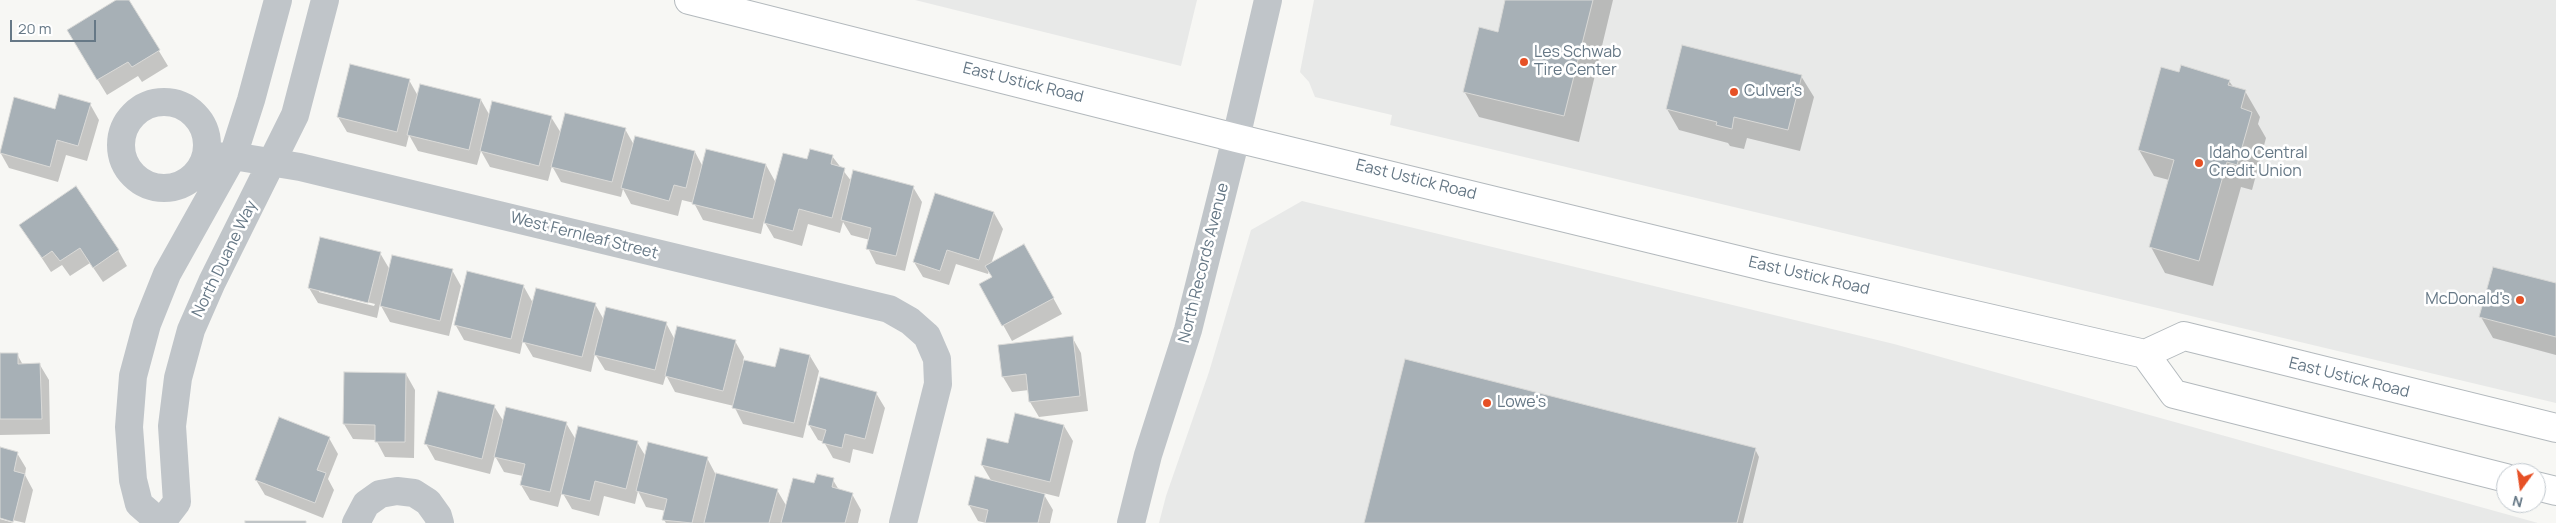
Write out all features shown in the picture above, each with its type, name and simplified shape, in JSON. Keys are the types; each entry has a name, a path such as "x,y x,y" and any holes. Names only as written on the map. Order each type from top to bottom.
{"main road":[{"name":"East Ustick Road","path":"689,0 1236,138 1771,268 2145,354 2184,336 2556,428"},
{"path":"2145,354 2174,394 2496,475"}],"street":[{"name":"North Duane Way","path":"278,0 251,100 220,157 167,274 147,324 133,376 129,427 133,480 139,504 161,523 177,502 172,426 178,378 192,330 212,282 295,115 325,0"},
{"name":"North Records Avenue","path":"1131,523 1148,455 1188,330 1268,0"},
{"name":"West Fernleaf Street","path":"220,157 300,167 889,309 910,321 927,336 937,359 938,384 903,523"},
{"path":"356,523 366,504 380,494 397,491 414,493 428,502 438,516 440,523"}],"shaded area":[{"path":"915,0 1197,0 1181,66"},
{"path":"1314,0 2556,0 2556,403 1390,125 1392,115 1315,97 1309,82 1300,72"},
{"path":"1302,201 1894,344 2496,511 2496,513 2538,523 1159,523 1166,496 1209,372 1251,230"}],"building":[{"path":"116,0 129,0 160,50 132,67 128,62 97,80 67,30"},
{"name":"Les Schwab Tire Center","path":"1505,0 1593,0 1564,116 1463,92 1479,27 1498,32"},
{"name":"Culver's","path":"1682,45 1802,75 1788,130 1734,117 1732,129 1716,125 1717,122 1666,109"},
{"path":"350,64 410,79 397,132 337,117"},
{"name":"Idaho Central Credit Union","path":"2181,65 2230,80 2228,85 2246,90 2241,108 2252,112 2237,165 2227,162 2199,261 2149,247 2174,160 2138,150 2161,67 2179,72"},
{"path":"420,84 481,99 469,150 407,135"},
{"path":"59,94 91,103 78,146 57,140 50,167 0,153 14,97 55,109"},
{"path":"492,101 552,116 539,166 480,151"},
{"path":"565,113 626,128 612,182 551,167"},
{"path":"635,136 695,151 686,188 674,185 669,201 621,188"},
{"path":"706,149 766,164 753,219 692,204"},
{"path":"810,149 833,155 831,164 845,168 832,218 799,209 793,231 764,223 783,153 807,159"},
{"path":"853,170 914,186 896,256 866,249 871,228 841,220"},
{"path":"76,186 119,250 93,268 80,248 60,261 52,251 42,258 19,225"},
{"path":"935,193 994,212 979,260 947,250 940,271 913,262"},
{"path":"320,237 381,252 368,303 308,288"},
{"path":"1024,244 1054,298 1002,326 979,284 992,277 985,266"},
{"path":"392,255 453,269 440,321 380,306"},
{"name":"McDonald's","path":"2493,267 2556,283 2556,337 2479,317"},
{"path":"467,271 524,285 511,339 454,325"},
{"path":"536,288 596,303 582,357 522,342"},
{"path":"606,307 667,322 655,370 594,355"},
{"path":"677,326 736,340 723,391 665,376"},
{"path":"1073,336 1080,396 1029,402 1026,374 1002,377 998,345"},
{"path":"780,348 810,355 794,423 732,408 744,360 775,367"},
{"path":"0,353 18,353 18,364 40,363 42,419 0,419"},
{"name":"Lowe's","path":"1405,359 1756,448 1737,523 1364,523"},
{"path":"344,372 406,373 405,442 375,442 375,425 343,424"},
{"path":"820,377 877,392 865,439 845,434 842,448 822,443 826,430 808,425"},
{"path":"438,391 495,405 482,459 424,444"},
{"path":"506,407 567,422 550,492 520,485 525,464 494,457"},
{"path":"1015,413 1064,425 1050,482 981,465 987,438 1008,443"},
{"path":"279,417 330,437 317,470 326,473 315,503 255,480"},
{"path":"578,426 638,441 626,489 595,481 590,501 561,494"},
{"path":"648,442 708,457 692,523 662,520 667,499 636,491"},
{"path":"0,447 18,452 14,471 25,474 13,522 0,518"},
{"path":"716,473 778,489 769,523 704,523"},
{"path":"817,474 834,478 832,487 853,493 845,523 781,523 793,478 814,483"},
{"path":"975,476 1045,494 1038,523 985,523 988,510 968,505"},
{"path":"245,521 306,521 306,523 245,523"}],"place":[{"name":"Les Schwab Tire Center","path":"1524,62"},
{"name":"Culver's","path":"1734,92"},
{"name":"Idaho Central Credit Union","path":"2199,163"},
{"name":"McDonald's","path":"2520,300"},
{"name":"Lowe's","path":"1487,403"}]}
